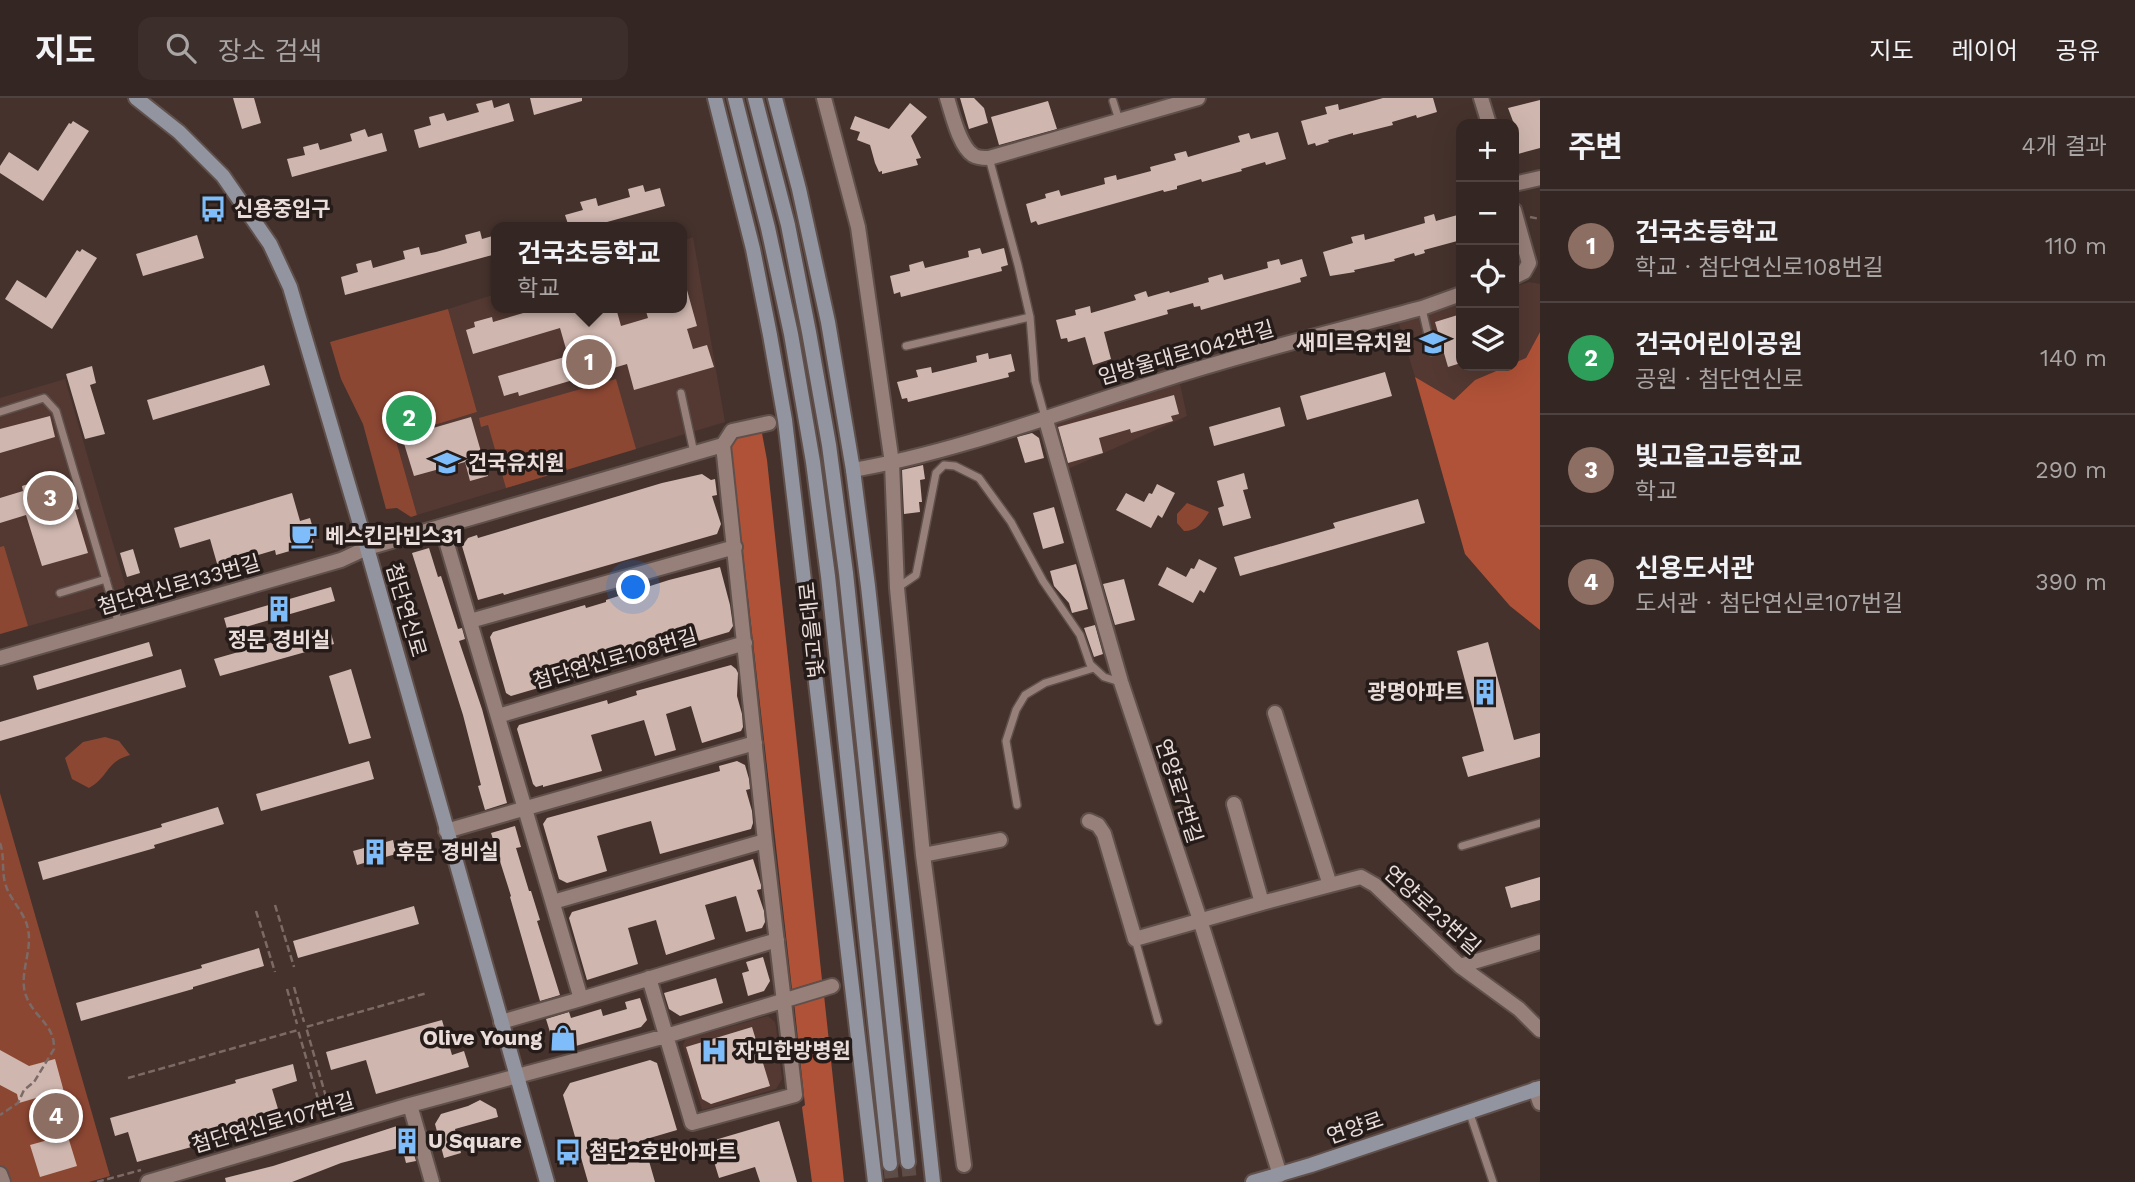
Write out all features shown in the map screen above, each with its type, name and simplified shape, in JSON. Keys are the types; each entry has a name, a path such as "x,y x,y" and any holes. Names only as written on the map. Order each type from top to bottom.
{"main road":[{"name":"첨단연신로","path":"136,98 179,132 223,176 270,244 290,287 368,548 547,1182"},
{"path":"715,98 753,249 785,420 875,1182"},
{"name":"빛고을대로","path":"735,98 789,321 813,462 890,1164"},
{"name":"빛고을대로","path":"755,98 788,225 829,445 846,573 908,1162"},
{"path":"775,98 799,190 825,309 853,470 869,586 933,1182"},
{"name":"연양로","path":"1253,1182 1469,1111 1538,1093"},
{"path":"920,1182 930,1156"},
{"path":"873,1167 881,1182"}],"street":[{"path":"824,98 858,227 892,463 897,588 923,855 964,1165"},
{"path":"947,98 960,137 970,152 974,157 989,158 1198,98"},
{"path":"1481,98 1487,119"},
{"path":"1519,183 1540,177"},
{"path":"1519,228 1529,263 1524,272 1519,274"},
{"name":"임방울대로1042번길","path":"853,470 952,447 1162,380 1422,308 1456,296"},
{"name":"연양로7번길","path":"1045,418 1121,682 1200,920 1280,1175"},
{"path":"649,978 692,1124 795,1095 723,445 732,431 769,424"},
{"path":"368,548 723,445"},
{"path":"442,527 581,999"},
{"path":"470,621 735,547"},
{"name":"첨단연신로133번길","path":"0,658 341,560 368,548"},
{"name":"첨단연신로108번길","path":"498,716 745,643"},
{"path":"1275,713 1330,885"},
{"path":"446,831 755,743"},
{"path":"1234,804 1262,903"},
{"path":"1089,821 1098,825 1104,834 1135,939"},
{"path":"923,855 1000,840"},
{"path":"553,902 765,841"},
{"name":"연양로23번길","path":"1135,939 1356,877 1365,878 1375,884 1460,966 1519,1009 1540,1030"},
{"path":"501,1022 777,940"},
{"path":"1460,966 1540,942"},
{"path":"516,1076 666,1036 832,986"},
{"name":"첨단연신로107번길","path":"148,1182 516,1076"},
{"path":"410,1105 432,1182"},
{"path":"0,1174 2,1182"}],"lane":[{"path":"1114,101 1120,121"},
{"path":"989,158 1030,317 1035,380 1045,418"},
{"path":"1422,308 1432,352"},
{"path":"906,346 1030,317"},
{"path":"681,393 694,453"},
{"path":"0,412 44,398 56,411 119,624"},
{"path":"897,588 916,575 936,473 944,466 955,466 979,478 1011,522 1043,581 1080,635 1090,664 1104,677 1121,682"},
{"path":"60,593 106,579"},
{"path":"1017,805 1006,741 1016,710 1025,695 1035,688 1094,668"},
{"path":"1462,846 1540,824"},
{"path":"1135,939 1158,1021"},
{"path":"1469,1111 1493,1182"}],"path":[{"path":"0,844 6,886 28,929 24,991 30,1004 51,1030 55,1042 54,1049 34,1082 24,1090 18,1103 0,1115"},
{"path":"275,905 294,967"},
{"path":"256,911 275,972"},
{"path":"294,987 304,1022"},
{"path":"287,989 297,1024"},
{"path":"326,1097 306,1027 427,993"},
{"path":"128,1078 298,1030 318,1099"}],"shaded area":[{"path":"693,237 725,422 417,515 395,437 477,412 448,309 491,296 491,313 687,313 687,239"},
{"path":"1529,282 1540,284 1540,332 1526,358 1519,361 1519,308 1519,285"},
{"name":"새미르유치원","path":"1456,304 1456,371 1496,371 1475,380 1454,400 1415,377 1398,321"},
{"path":"448,309 477,412 395,437 417,515 411,517 397,508 386,509 363,424 341,379 330,342"},
{"path":"1540,332 1540,630 1510,606 1465,554 1415,377 1454,400 1475,380 1496,371 1519,371 1519,361 1526,358"},
{"path":"65,379 129,598 0,634 0,398"},
{"path":"616,379 636,449 506,488 488,425 481,427 479,418"},
{"path":"1180,384 1187,416 1068,469 1055,425 1060,419"},
{"path":"761,428 767,460 822,980 792,989 732,455 732,441 738,435"},
{"path":"1187,503 1209,512 1196,528 1184,531 1177,523 1177,514"},
{"path":"4,546 28,626 0,634 0,547"},
{"path":"105,737 119,741 130,755 116,761 101,779 89,788 72,779 65,758 83,742"},
{"path":"0,793 110,1176 89,1182 0,1182"},
{"path":"824,995 844,1182 812,1182 802,1107 805,1105 794,1002"},
{"path":"768,1016 775,1022 782,1079 776,1089 702,1110 683,1045 686,1039"}],"building":[{"path":"233,98 254,98 261,123 242,129"},
{"path":"530,98 582,98 582,101 534,115"},
{"path":"960,98 974,98 984,108 988,123 969,129"},
{"path":"1383,98 1433,98 1437,112 1417,118 1416,115 1392,122 1393,125 1353,133 1316,146 1315,143 1308,145 1301,121 1327,114 1325,107 1338,104 1339,110"},
{"path":"492,100 494,108 509,103 514,121 419,148 414,130 431,125 429,117 444,113 447,121 479,112 476,104"},
{"path":"1540,100 1540,148 1519,154 1519,119 1512,119 1508,108"},
{"path":"1048,101 1057,129 999,145 991,117"},
{"path":"910,103 927,117 911,136 921,158 916,159 918,165 882,174 875,163 870,145 857,140 860,132 850,129 855,116 889,129"},
{"path":"73,121 89,131 43,201 0,173 0,166 9,152 38,171 69,123"},
{"path":"365,129 368,137 382,133 387,151 292,177 287,159 305,155 303,147 318,143 320,150 352,141 350,134"},
{"path":"1278,132 1286,159 1266,165 1265,162 1202,182 1201,179 1177,186 1177,189 1163,190 1038,225 1036,221 1031,223 1026,204 1046,198 1045,194 1059,190 1061,196 1105,184 1104,178 1116,175 1117,180 1151,171 1150,167 1176,160 1174,154 1186,151 1188,157 1240,142 1238,136 1249,133 1251,139"},
{"path":"643,185 645,192 660,188 665,206 607,222 567,222 565,215 583,210 580,202 596,198 598,206 630,197 628,189"},
{"path":"1434,214 1436,221 1456,215 1456,241 1424,250 1425,253 1415,256 1414,253 1394,259 1395,261 1354,270 1355,272 1330,276 1323,252 1353,243 1351,237 1364,234 1365,240 1425,223 1424,217"},
{"path":"480,231 482,239 491,236 491,255 345,295 341,277 358,272 356,264 371,260 373,268 405,259 403,251 419,247 421,255 436,252 467,243 465,235"},
{"path":"197,235 204,258 143,276 136,254"},
{"path":"980,248 982,254 1004,248 1008,265 1001,267 1002,271 901,297 900,292 894,294 890,276 910,271 909,265 923,261 925,268 969,257 968,251"},
{"path":"82,249 97,258 52,329 5,299 17,280 46,298 77,250 80,252"},
{"path":"1279,259 1281,265 1302,259 1307,276 1300,278 1301,282 1201,310 1200,306 1194,307 1193,303 1167,310 1168,314 1104,332 1111,359 1093,365 1085,337 1068,342 1067,338 1061,339 1056,320 1076,315 1075,310 1090,306 1091,313 1136,300 1134,295 1146,291 1148,297 1169,291 1170,293 1209,282 1208,278 1222,274 1224,280 1268,268 1267,262"},
{"path":"687,290 697,326 687,329 693,349 707,345 714,367 634,390 627,364 519,396 518,392 504,396 498,376 568,356 560,328 473,354 466,330 475,327 474,322 492,317 493,322 523,313 617,313 621,326 648,318 646,313 687,313"},
{"path":"1456,316 1456,365 1448,367 1435,322"},
{"path":"988,353 989,359 1011,354 1015,371 1008,373 1009,377 908,402 907,398 902,399 897,382 918,377 916,370 931,367 932,373 977,362 976,356"},
{"path":"264,365 270,385 153,420 147,400"},
{"path":"92,366 96,383 90,385 105,434 85,439 66,374"},
{"path":"1385,372 1392,396 1307,420 1300,396"},
{"path":"1174,395 1179,414 1171,416 1173,421 1131,433 1130,429 1099,438 1103,453 1068,463 1058,427"},
{"path":"1280,407 1285,426 1214,446 1209,427"},
{"path":"50,416 55,437 0,453 0,429"},
{"path":"471,417 488,476 470,481 465,462 414,476 402,437"},
{"path":"1032,433 1039,438 1044,458 1025,463 1017,437"},
{"path":"923,465 925,479 920,480 920,512 904,514 902,470"},
{"path":"1244,473 1248,489 1243,490 1251,518 1223,526 1218,508 1224,506 1217,481"},
{"path":"60,474 66,494 73,492 79,509 75,510 88,553 42,566 26,515 0,523 0,498 23,491 22,486"},
{"path":"702,474 711,480 715,479 717,495 712,496 721,524 717,534 504,595 503,593 478,600 462,546 468,538 477,535 478,538 662,483"},
{"path":"1157,484 1175,493 1162,518 1158,515 1151,528 1116,510 1126,493 1144,502"},
{"path":"292,493 300,521 310,518 315,535 312,536 314,544 276,555 275,550 218,567 210,539 180,548 174,528"},
{"path":"1418,499 1425,523 1240,576 1234,557 1335,528 1333,523"},
{"path":"1054,507 1064,543 1043,549 1033,513"},
{"path":"429,548 458,629 462,628 465,639 459,641 482,709 507,803 485,810 463,715 412,553"},
{"path":"133,549 140,573 127,577 120,553"},
{"path":"1199,559 1217,568 1204,593 1200,590 1193,603 1158,585 1167,567 1186,577"},
{"path":"1076,564 1088,609 1072,613 1069,603 1054,586 1050,571"},
{"path":"720,567 733,626 729,632 511,696 506,693 490,637 493,632 585,605 586,608 669,580"},
{"path":"1124,579 1135,620 1115,625 1103,584"},
{"name":"정문 경비실","path":"331,587 335,601 228,632 224,618"},
{"path":"1095,625 1103,654 1094,657 1084,628"},
{"path":"329,626 334,644 220,676 214,659"},
{"path":"149,642 153,656 37,690 33,676"},
{"name":"광명아파트","path":"1488,642 1514,740 1540,733 1540,757 1468,777 1462,757 1484,751 1457,651"},
{"path":"731,665 738,673 737,696 743,727 741,731 702,743 691,706 666,714 676,750 655,756 644,720 591,735 602,771 543,787 533,784 517,729 519,725 607,700 608,704 637,695 636,691"},
{"path":"181,669 186,687 0,741 0,722"},
{"path":"351,669 371,738 349,744 329,676"},
{"path":"369,761 374,779 261,811 256,794"},
{"path":"737,761 745,765 749,779 750,789 746,790 752,811 751,829 660,854 651,821 597,836 607,871 567,883 559,879 543,824 547,818 720,771 719,766"},
{"path":"218,807 224,824 154,845 155,848 43,880 38,862 162,827 161,824"},
{"path":"515,826 521,847 516,848 540,920 537,921 560,995 540,1001 491,833"},
{"name":"후문 경비실","path":"393,840 396,854 357,865 353,851"},
{"path":"753,859 761,885 761,889 757,890 764,911 765,922 762,928 746,932 736,896 705,905 715,939 666,955 656,920 628,928 638,964 587,980 569,918 572,912"},
{"path":"1540,877 1540,900 1511,908 1505,887"},
{"path":"414,906 419,924 298,958 293,941"},
{"path":"259,948 264,966 81,1021 76,1003 202,968 201,965"},
{"path":"763,957 770,981 764,991 748,996 742,973 749,971 746,962"},
{"path":"716,978 723,1003 680,1016 669,1009 664,993"},
{"path":"640,998 647,1020 641,1027 562,1050 554,1045 546,1019 569,1012 571,1018 601,1009 603,1016 627,1009 625,1002"},
{"path":"442,1020 452,1055 464,1051 469,1067 376,1094 366,1060 331,1070 326,1052"},
{"path":"752,1027 770,1086 711,1104 702,1099 686,1047"},
{"path":"0,1050 29,1066 55,1059 73,1125 65,1127 77,1166 40,1177 30,1145 48,1140 36,1098 19,1103 17,1094 0,1085"},
{"path":"650,1060 657,1063 677,1130 643,1140 655,1182 588,1182 563,1095 570,1083"},
{"path":"293,1064 297,1081 272,1089 282,1122 137,1162 128,1132 115,1136 110,1118"},
{"path":"480,1100 496,1109 498,1117 455,1129 461,1153 444,1158 435,1124 441,1114"},
{"path":"779,1121 797,1182 760,1182 755,1167 719,1178 708,1142"},
{"path":"397,1126 408,1134 416,1161 406,1163 402,1147 341,1163 292,1182 226,1182 225,1178 273,1166"}],"tunnel":[{"path":"908,1162 910,1182"},
{"path":"890,1164 892,1182"}],"place":[{"name":"신용중입구","path":"213,209"},
{"name":"새미르유치원","path":"1433,343"},
{"name":"건국초등학교","path":"589,362"},
{"name":"건국어린이공원","path":"409,418"},
{"name":"건국유치원","path":"447,463"},
{"name":"빛고을고등학교","path":"50,498"},
{"name":"베스킨라빈스31","path":"304,536"},
{"name":"정문 경비실","path":"279,609"},
{"name":"광명아파트","path":"1485,692"},
{"name":"후문 경비실","path":"375,852"},
{"name":"Olive Young","path":"563,1038"},
{"name":"자민한방병원","path":"714,1051"},
{"name":"신용도서관","path":"56,1116"},
{"name":"U Square","path":"407,1141"},
{"name":"첨단2호반아파트","path":"568,1152"}]}
